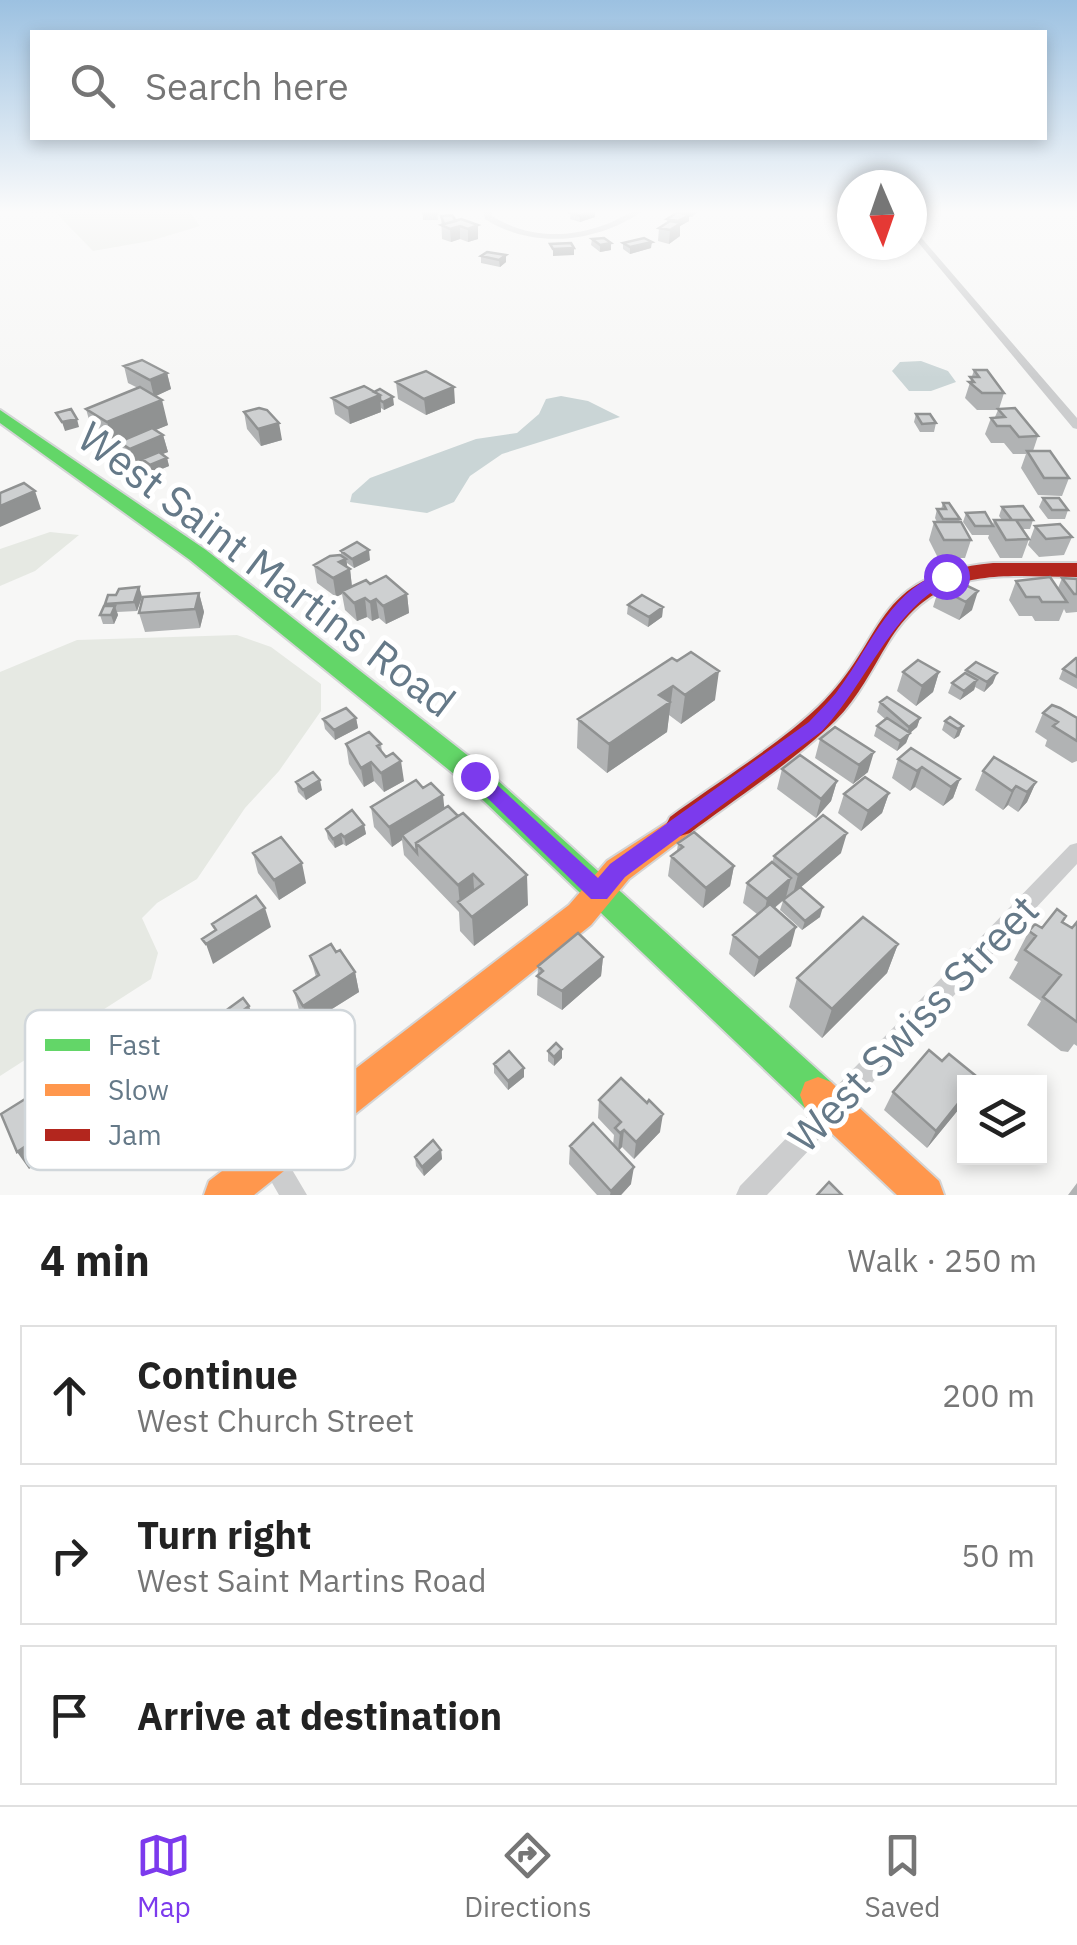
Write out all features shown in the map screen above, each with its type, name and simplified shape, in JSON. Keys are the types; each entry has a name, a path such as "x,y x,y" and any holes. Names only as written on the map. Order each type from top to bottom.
{"street":[{"path":"942,266 1077,425"},
{"name":"West Saint Martins Road","path":"0,415 198,555 427,737 925,1195"},
{"path":"355,1091 580,915 618,870 816,726 842,698 874,645 920,588 940,577 961,574 1077,570"},
{"name":"West Swiss Street","path":"749,1195 1077,851"},
{"path":"223,1195 254,1170"},
{"path":"278,1170 294,1195"}],"shaded area":[{"path":"921,361 948,371 956,382 931,391 909,391 892,371 900,362"},
{"path":"561,396 588,401 620,417 502,454 470,476 454,502 427,513 350,502 352,494 370,478 476,439 517,433 539,414 546,399"},
{"path":"50,532 79,535 35,571 0,586 0,549"},
{"path":"237,635 271,647 321,684 321,711 279,771 245,808 197,879 157,903 142,918 158,953 151,979 103,1010 25,1010 25,1060 0,1076 0,672 77,640"}],"building":[{"path":"142,360 167,373 150,380 124,366"},
{"path":"974,370 987,370 1004,393 982,393 969,382 974,382 970,377 979,377"},
{"path":"426,371 454,387 424,399 396,382"},
{"path":"364,386 380,395 348,408 332,398"},
{"path":"140,387 162,400 107,422 86,409"},
{"path":"380,389 393,397 383,402 374,392"},
{"path":"1015,408 1038,436 1019,437 1010,426 997,426 991,418 1005,417 998,409"},
{"path":"71,409 77,419 62,422 56,413"},
{"path":"267,410 279,423 258,429 244,412"},
{"path":"916,414 930,414 936,423 922,424"},
{"path":"152,428 163,435 130,449 119,442"},
{"path":"1027,451 1050,451 1069,478 1044,478"},
{"path":"159,452 167,458 150,465 142,459"},
{"path":"24,483 35,491 0,506 0,493"},
{"path":"1043,498 1059,498 1068,510 1052,510"},
{"path":"943,503 949,503 960,519 943,519 937,509 946,509"},
{"path":"1023,506 1033,520 1012,520 1002,507"},
{"path":"985,512 993,526 975,526 966,513"},
{"path":"994,520 1016,520 1029,539 1006,540"},
{"path":"934,522 961,522 971,540 944,540"},
{"path":"1060,524 1072,537 1046,539 1035,526"},
{"path":"357,542 369,550 352,559 341,551"},
{"path":"330,556 346,559 339,562 350,569 333,578 314,565"},
{"path":"386,576 407,594 383,606 376,599 354,603 342,591 366,580 370,584"},
{"path":"1050,577 1067,602 1042,602 1039,597 1026,597 1016,581"},
{"path":"951,578 978,591 966,602 939,588"},
{"path":"1062,578 1077,579 1077,594 1074,594"},
{"path":"139,587 134,602 105,604 108,595 116,595 119,589"},
{"path":"199,593 195,609 139,613 143,597"},
{"path":"642,595 663,607 649,617 628,605"},
{"path":"104,606 115,606 111,615 100,615"},
{"path":"691,652 719,671 685,695 673,686 659,695 670,702 609,744 578,719 672,658 677,661"},
{"path":"1077,658 1077,677 1063,669"},
{"path":"918,660 939,672 922,686 903,672"},
{"path":"976,662 997,673 987,682 966,670"},
{"path":"965,673 977,680 964,691 952,683"},
{"path":"887,697 920,718 909,727 880,702"},
{"path":"1052,705 1077,718 1077,741 1053,726 1058,722 1043,713"},
{"path":"346,708 356,718 334,730 323,719"},
{"path":"950,717 963,726 958,729 945,721"},
{"path":"887,718 910,733 900,741 877,726"},
{"path":"835,727 874,752 859,765 820,739"},
{"path":"369,732 381,744 377,746 386,757 393,753 401,761 381,773 371,762 361,768 346,744"},
{"path":"911,748 960,779 951,787 922,767 917,771 898,759"},
{"path":"800,755 837,781 821,799 782,769"},
{"path":"994,757 1036,782 1027,792 1016,786 1012,791 983,771"},
{"path":"313,772 320,780 303,790 296,782"},
{"path":"865,777 889,793 868,811 844,794"},
{"path":"416,780 423,788 431,783 443,795 389,827 371,807"},
{"path":"448,806 458,816 416,843 417,853 402,835"},
{"path":"352,810 364,825 333,839 326,829"},
{"path":"463,813 527,875 472,917 458,902 483,884 473,874 458,885 416,843"},
{"path":"823,815 847,833 798,875 774,856"},
{"path":"694,832 734,866 706,888 671,856 683,847 678,843"},
{"path":"281,837 302,863 274,880 253,853"},
{"path":"772,862 791,878 767,899 747,883"},
{"path":"800,887 823,907 805,921 783,900"},
{"path":"256,896 265,908 206,944 202,939 216,930 212,924"},
{"path":"770,904 796,927 759,958 733,935"},
{"path":"1057,909 1066,916 1062,922 1072,928 1077,922 1077,1022 1043,997 1061,975 1025,950 1036,936 1029,931 1035,924 1042,928"},
{"path":"863,917 898,944 832,1009 797,978"},
{"path":"578,933 603,957 562,991 537,976 543,971 538,966"},
{"path":"331,944 355,972 303,1006 294,991 319,975 310,956"},
{"path":"243,998 249,1006 244,1010 228,1009"},
{"path":"556,1043 562,1049 554,1057 548,1051"},
{"path":"929,1050 942,1061 949,1054 975,1075 957,1075 957,1105 936,1131 893,1092"},
{"path":"509,1051 524,1068 508,1081 494,1064"},
{"path":"621,1078 663,1114 636,1142 624,1130 620,1133 615,1128 621,1122 599,1100"},
{"path":"25,1099 25,1147 17,1152 1,1114"},
{"path":"593,1123 634,1167 611,1191 570,1146"},
{"path":"433,1140 441,1150 422,1167 415,1157"},
{"path":"829,1182 842,1195 817,1195"}],"traffic: fast":[{"path":"0,415 198,555 475,776 818,1095"}],"traffic: slow":[{"path":"355,1091 580,915 618,870 680,825"},
{"path":"818,1095 925,1195"},
{"path":"223,1195 255,1170"}],"traffic: jam":[{"path":"680,825 825,716 883,632 923,589 968,572 1077,570"}],"route":[{"path":"475,776 599,892 618,870 816,726 842,698 874,645 920,588 946,576"}]}
